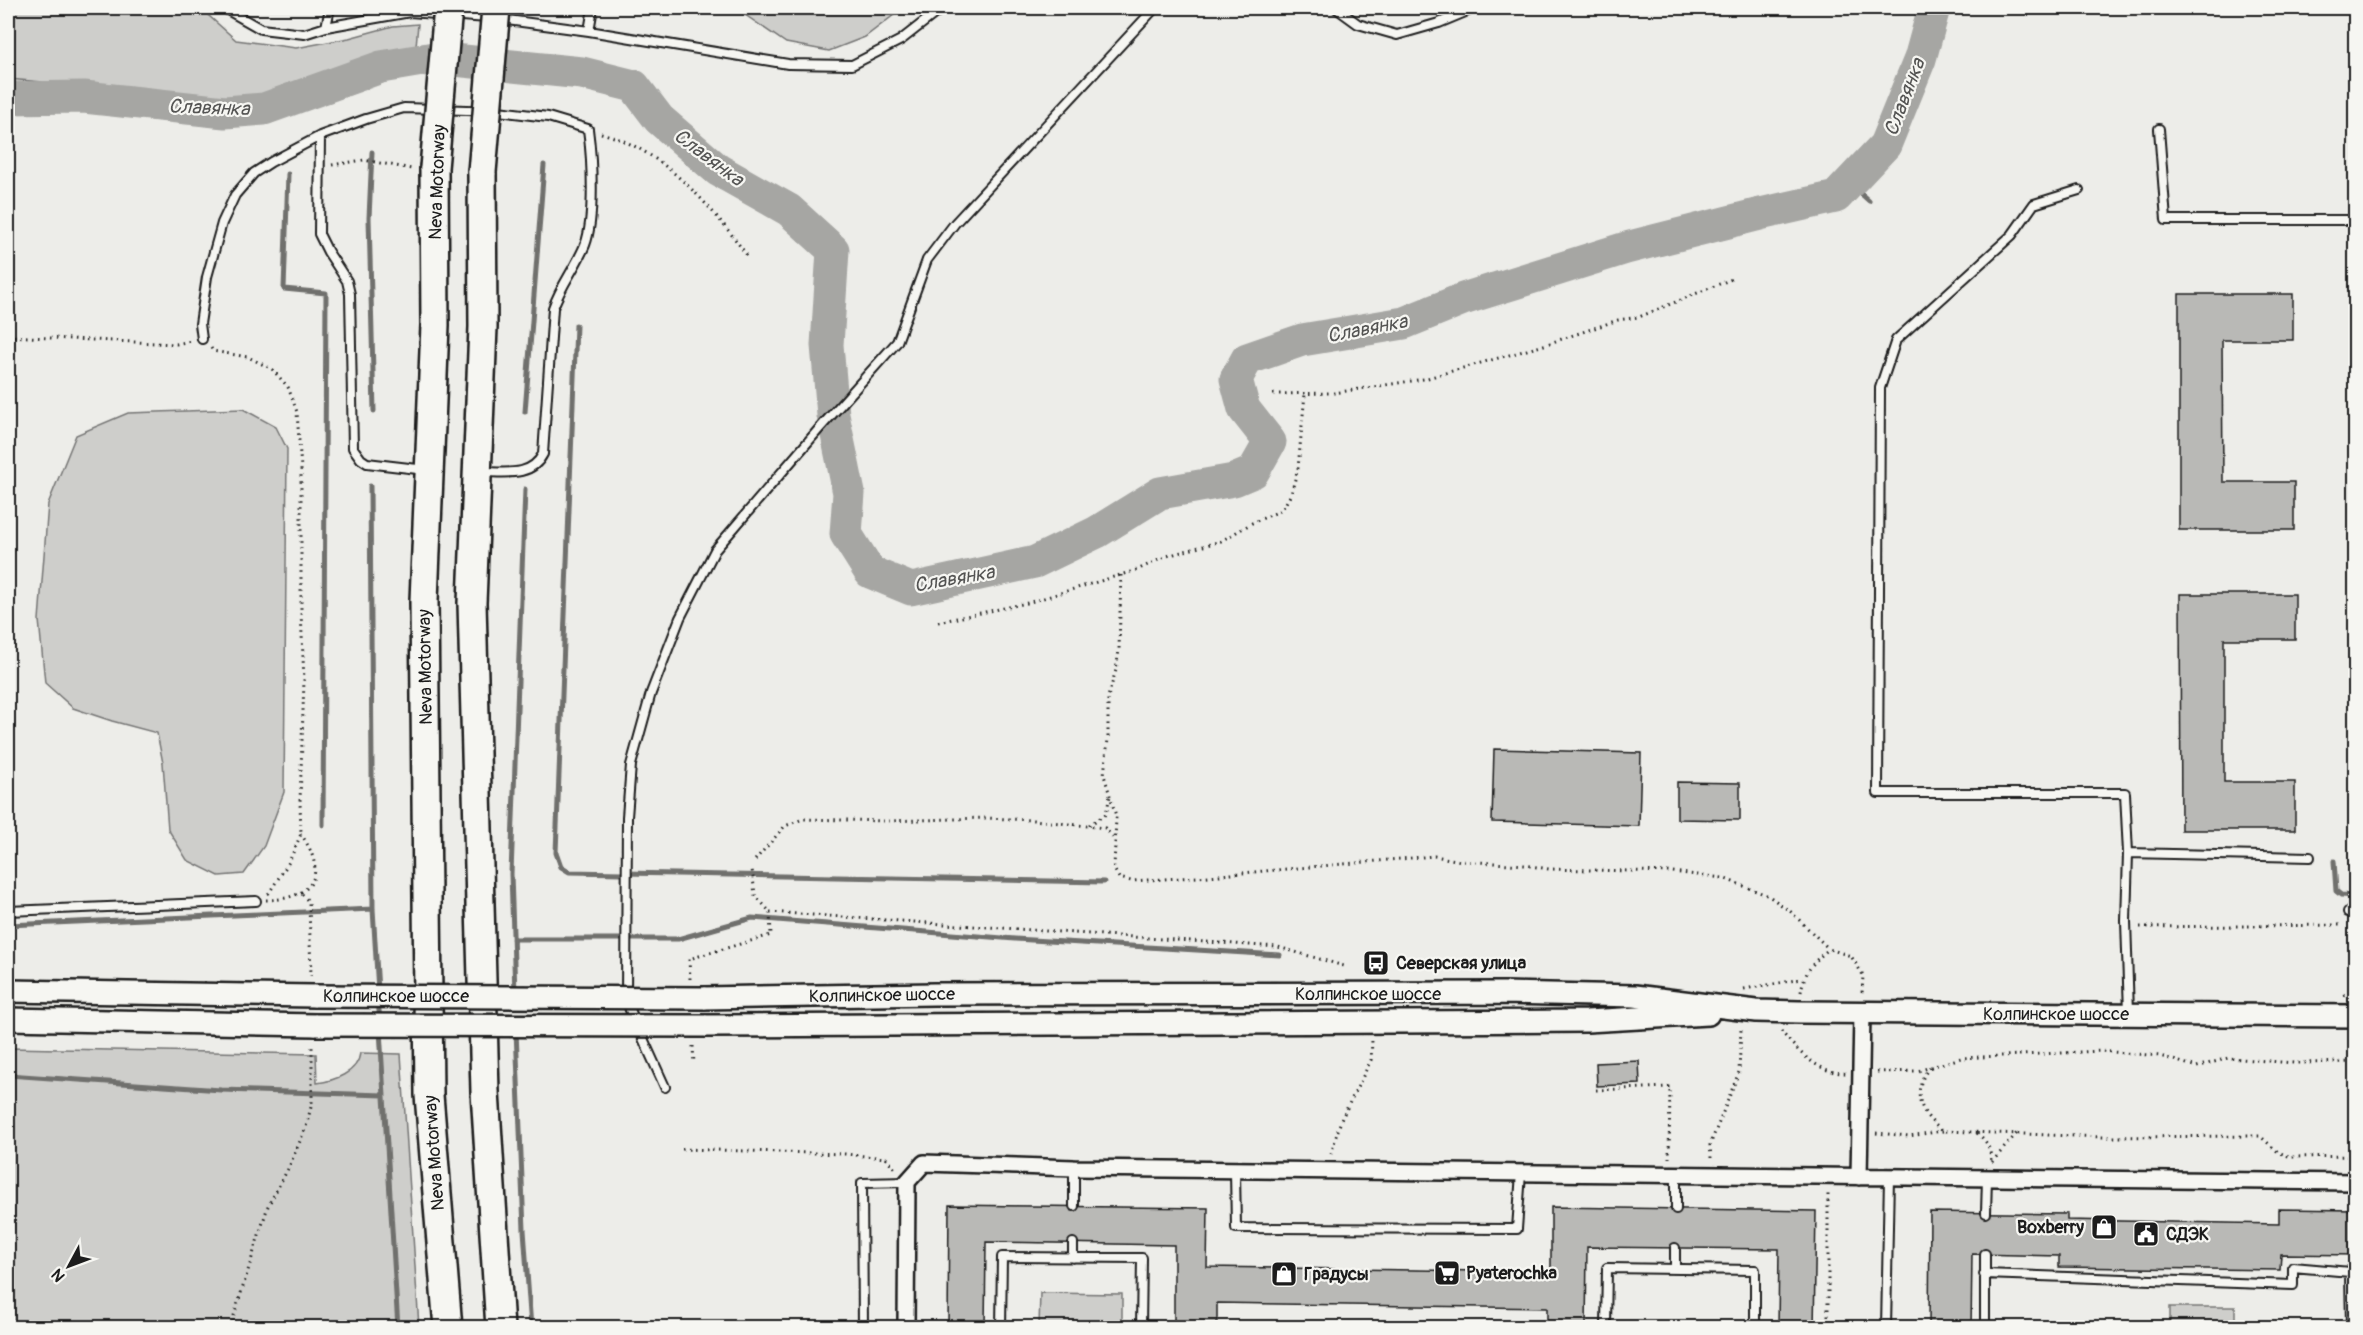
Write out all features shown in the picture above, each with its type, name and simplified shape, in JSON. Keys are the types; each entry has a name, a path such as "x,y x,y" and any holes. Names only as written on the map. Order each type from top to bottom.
{"highway":[{"name":"Neva Motorway","path":"448,8 424,168 435,325 424,601 429,1095 448,1328"},
{"path":"496,8 482,172 483,327 472,603 485,1092 500,1328"}],"main road":[{"name":"Колпинское шоссе","path":"8,990 313,987 704,998 934,994 1505,993 1635,996 1749,1017"},
{"name":"Колпинское шоссе","path":"8,1019 314,1034 705,1026 1587,1022 1749,1017 1799,1012 2355,1016"}],"street":[{"path":"1859,1177 1862,1013"},
{"path":"906,1328 907,1182 924,1163 1074,1168 1859,1177 1989,1171 2355,1182"}],"lane":[{"path":"224,8 261,29 304,34 326,27 410,12 500,19 589,30 788,64 852,65 901,40 942,8"},
{"path":"326,27 330,8"},
{"path":"589,30 593,8"},
{"path":"665,1087 626,1001 627,817 631,765 651,693 680,618 715,550 897,342 927,260 955,223 1155,8"},
{"path":"1336,8 1358,24 1397,34 1438,23 1475,8"},
{"path":"202,339 200,324 207,277 222,223 235,195 254,173 271,162 320,136 366,118 404,108 498,111 538,116 588,129 591,152 589,225 586,243 559,291 553,308 543,454 535,465 522,472 477,472"},
{"path":"2159,129 2166,220 2355,220"},
{"path":"320,136 319,234 347,281 350,294 353,448 367,463 429,470"},
{"path":"2079,190 2034,204 2012,235 1896,340 1880,388 1878,793 2126,793 2128,853 2126,927 2129,1015"},
{"path":"2128,853 2310,856"},
{"path":"8,911 255,901"},
{"path":"1074,1168 1074,1206"},
{"path":"1235,1170 1236,1228 1517,1229 1521,1173"},
{"path":"1986,1213 1989,1171"},
{"path":"1672,1175 1676,1209"},
{"path":"1886,1328 1889,1177"},
{"path":"863,1328 861,1183 907,1182"},
{"path":"1073,1243 1073,1258"},
{"path":"1675,1248 1675,1269"},
{"path":"1985,1254 1985,1328"},
{"path":"1001,1328 1002,1257 1142,1258 1142,1328"},
{"path":"1984,1274 2293,1285 2293,1267 2350,1272 2351,1328"},
{"path":"1606,1328 1607,1268 1755,1270 1755,1328"},
{"path":"1241,1328 1316,1328"}],"path":[{"path":"588,129 620,138 637,146 670,172 690,189 733,236 748,257"},
{"path":"320,167 364,160 424,168"},
{"path":"1274,394 1334,393 1424,379 1541,346 1590,328 1639,317 1734,278"},
{"path":"8,336 176,344 202,339 213,351 248,357 272,369 288,387 297,412 301,469 301,612 304,680 301,834 289,862 269,893 255,901"},
{"path":"938,622 1027,603 1137,570 1167,556 1221,541 1252,523 1282,510 1291,494 1298,468 1305,394"},
{"path":"1121,574 1119,650 1108,697 1108,739 1104,775 1116,816 1115,873 1119,878 1131,881 1434,856 1461,861 1525,865 1549,869 1672,872 1723,878 1769,896 1791,912 1829,949 1851,956 1863,975 1862,1013"},
{"path":"1087,825 1106,814 1111,794"},
{"path":"755,860 785,826 795,820 803,819 886,821 986,818 1105,828 1115,840"},
{"path":"255,901 286,900 302,894 312,882 315,866 311,849 301,834"},
{"path":"752,869 755,895 770,912 771,926"},
{"path":"302,894 309,902 313,987"},
{"path":"770,912 1278,947 1344,966"},
{"path":"2126,927 2343,925 2349,922"},
{"path":"1799,1012 1803,979 1812,962 1829,949"},
{"path":"1740,989 1803,979"},
{"path":"1711,1175 1710,1145 1739,1072 1749,1017"},
{"path":"1775,1023 1794,1047 1814,1064 1837,1073 1918,1071 1961,1058 2101,1052 2160,1056 2197,1067 2228,1058 2294,1063 2355,1062"},
{"path":"232,1328 268,1206 306,1127 312,1102 314,1034"},
{"path":"1327,1170 1341,1120 1371,1060 1372,1040"},
{"path":"1931,1066 1922,1076 1919,1091 1920,1105 1931,1123 1943,1131"},
{"path":"1596,1090 1670,1088 1672,1175"},
{"path":"1860,1131 1909,1136 1943,1131 2103,1137 2260,1136 2278,1152 2292,1157 2355,1156"},
{"path":"1976,1132 1986,1141 1991,1152 1989,1171"},
{"path":"1989,1171 2017,1133"},
{"path":"682,1149 845,1154 885,1158 907,1182"},
{"path":"1828,1184 1828,1328"}],"shaded area":[{"path":"8,8 200,8 236,40 296,48 349,38 393,26 418,24 415,57 380,60 253,100 8,79"},
{"path":"735,8 903,8 865,37 829,51 786,43"},
{"path":"243,409 276,427 287,449 284,792 264,846 244,874 219,876 187,860 168,829 163,763 157,733 73,708 45,683 39,620 48,504 76,435 128,413"},
{"path":"8,1048 316,1054 317,1083 337,1078 350,1071 355,1066 360,1053 401,1054 419,1327 8,1327"},
{"path":"1040,1293 1122,1294 1122,1327 1039,1327"},
{"path":"2170,1307 2235,1307 2235,1327 2170,1327"}],"building":[{"path":"2179,294 2293,294 2293,340 2222,340 2223,482 2294,482 2294,530 2179,530"},
{"path":"2180,594 2295,594 2295,639 2224,639 2224,782 2295,782 2295,830 2181,830"},
{"path":"1494,749 1641,753 1639,826 1492,822"},
{"path":"1677,782 1740,783 1740,820 1677,819"},
{"path":"1639,1061 1640,1084 1597,1086 1596,1063"},
{"path":"949,1205 1208,1208 1207,1267 1551,1272 1551,1207 1816,1211 1814,1328 1778,1328 1779,1249 1587,1247 1586,1328 1547,1328 1547,1308 1217,1303 1217,1328 1174,1328 1174,1245 986,1242 985,1328 948,1328"},
{"path":"2279,1209 2356,1210 2356,1255 2281,1254 2280,1270 2059,1267 2059,1256 1972,1254 1971,1328 1929,1328 1930,1212 2067,1214 2067,1220 2279,1224"}],"waterway":[{"name":"Славянка","path":"8,98 84,97 225,112 264,109 381,67 434,58 582,73 634,86 659,119 718,170 789,210 833,250 827,345 833,415 849,493 846,534 870,572 911,589 1035,562 1097,532 1160,493 1234,480 1253,472 1270,442 1244,409 1236,379 1247,359 1302,340 1404,323 1463,299 1626,248 1836,197 1885,145 1920,59 1934,8"},
{"path":"372,152 369,218 374,411"},
{"path":"525,412 544,165"},
{"path":"288,174 284,289 326,293 323,825"},
{"path":"1849,183 1869,201"},
{"path":"576,325 556,853 561,867 569,872 1104,882"},
{"path":"370,486 373,909 378,991"},
{"path":"515,993 511,874 525,489"},
{"path":"2334,861 2336,891 2341,895 2356,896"},
{"path":"8,925 373,909"},
{"path":"513,939 678,939 752,918 1015,939 1280,955"},
{"path":"378,1000 380,1021"},
{"path":"380,1030 398,1328"},
{"path":"516,1030 524,1230 531,1328"},
{"path":"8,1075 221,1090 384,1095"}],"place":[{"name":"Северская улица","path":"1376,963"},
{"name":"Boxberry","path":"2104,1227"},
{"name":"СДЭК","path":"2146,1234"},
{"name":"Pyaterochka","path":"1447,1273"},
{"name":"Градусы","path":"1284,1274"}]}
